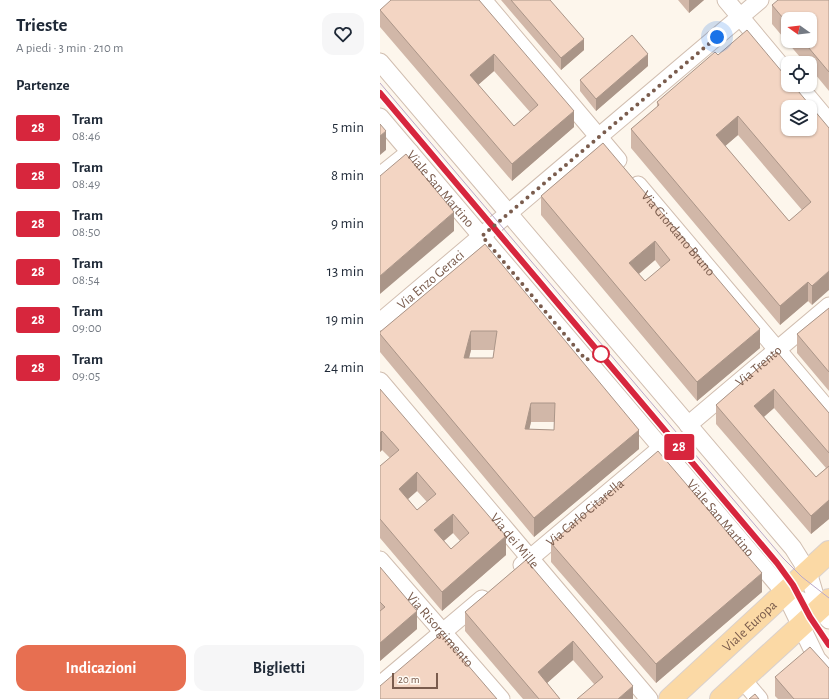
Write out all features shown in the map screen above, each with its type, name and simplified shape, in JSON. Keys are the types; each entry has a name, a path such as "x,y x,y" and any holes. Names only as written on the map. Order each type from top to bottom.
{"main road":[{"name":"Viale Europa","path":"670,699 829,552"},
{"path":"721,699 802,625 826,610"}],"street":[{"path":"380,7 388,0"},
{"name":"Via Giordano Bruno","path":"483,0 829,411"},
{"path":"726,0 781,66"},
{"name":"Via Enzo Geraci","path":"380,322 760,0"},
{"path":"380,62 793,548 808,572 826,610"},
{"path":"804,92 829,122"},
{"name":"Viale San Martino","path":"380,117 785,593 818,659 829,672"},
{"path":"380,176 410,152"},
{"name":"Via Trento","path":"688,425 829,306"},
{"name":"Via dei Mille","path":"380,382 650,699"},
{"name":"Via Carlo Citarella","path":"512,573 661,448"},
{"name":"Via Risorgimento","path":"380,560 501,699"},
{"path":"380,685 495,588"},
{"path":"785,593 826,610"},
{"path":"742,679 759,699"}],"building":[{"path":"391,0 479,0 574,111 512,164 380,10","holes":["494,54 538,105 514,126 470,75"]},
{"path":"511,0 550,0 584,39 561,58"},
{"path":"778,0 829,0 829,72 809,48 817,48 817,12 781,12 781,16 772,5"},
{"path":"747,30 781,71 781,92 799,92 806,100 781,100 781,136 817,136 817,114 829,128 829,271 812,286 808,282 780,306 631,129 659,105 657,102 715,52 718,55","holes":["738,116 811,202 789,221 716,135"]},
{"path":"632,35 648,54 596,99 580,80"},
{"path":"380,124 386,131 380,136"},
{"path":"603,143 760,329 697,382 541,196","holes":["655,241 670,260 645,281 629,263"]},
{"path":"406,154 454,212 380,276 380,176"},
{"path":"485,244 639,430 534,518 380,334 380,332","holes":["471,331 497,331 493,358 464,358","531,403 555,403 554,430 525,429"]},
{"path":"829,308 829,372 797,334"},
{"path":"777,352 829,413 829,453 774,389 754,406 816,477 829,466 829,500 811,516 716,405"},
{"path":"380,389 506,536 442,592 380,519 380,466 399,450 382,431 380,433","holes":["417,472 436,494 417,510 399,489","453,514 469,533 451,549 434,530"]},
{"path":"658,451 762,573 656,664 551,543"},
{"path":"526,560 633,686 618,699 577,699 603,677 573,641 538,672 560,699 539,699 465,612"},
{"path":"380,567 417,611 380,643 380,611 385,607 380,602"},
{"path":"441,634 497,699 380,699 380,686"},
{"path":"810,647 829,668 829,699 794,699 775,677"},
{"path":"755,694 759,699 749,699"}],"tram line":[{"path":"380,83 783,558 802,577 829,598"},
{"path":"380,93 777,563 793,585 810,617 829,645"},
{"name":"28","path":"380,93 777,563 793,585 810,617 829,645"}],"route":[{"path":"601,354 586,360 482,236 717,37"}]}
